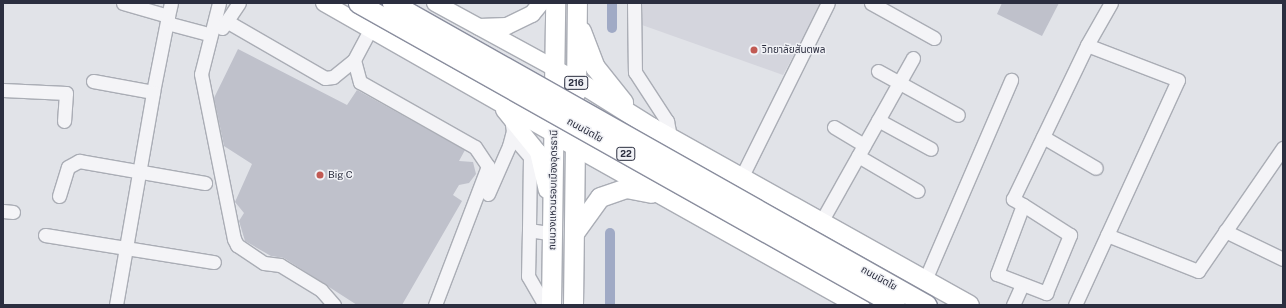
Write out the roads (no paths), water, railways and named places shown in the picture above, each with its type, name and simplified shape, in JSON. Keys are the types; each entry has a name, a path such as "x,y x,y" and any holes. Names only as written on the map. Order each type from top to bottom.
{"highway":[{"name":"ถนนนิตโย","path":"358,3 895,305"},
{"name":"ถนนนิตโย","path":"392,3 927,305"},
{"name":"ถนนวงแหวนรอบเมืองอุดรธานี","path":"551,305 555,3"},
{"name":"ถนนวงแหวนรอบเมืองอุดรธานี","path":"573,305 577,12"},
{"path":"577,12 595,67 614,94 651,127"},
{"name":"ถนนนิตโย","path":"576,80 651,127 969,305"},
{"name":"ถนนนิตโย","path":"554,134 660,193 838,300 859,305"},
{"path":"660,193 646,177 645,166 655,148 670,137"},
{"path":"574,232 600,197 626,188 660,193"}],"main road":[{"name":"ถนนนิตโย","path":"324,3 449,72 554,134"},
{"name":"ถนนนิตโย","path":"435,3 576,80"},
{"path":"449,72 462,68 473,56 479,42 477,27 507,26 532,14 541,3"},
{"path":"494,99 528,137 541,160 553,232"}],"street":[{"path":"123,3 209,35"},
{"path":"116,305 153,92 171,3"},
{"path":"219,3 209,35 203,65 202,84 237,245 264,263 280,265 321,290 334,305"},
{"path":"209,35 228,22 239,3"},
{"path":"634,3 635,72 667,122 670,137"},
{"path":"741,178 828,3"},
{"path":"871,3 934,38"},
{"path":"1023,205 997,274 1022,285 1046,293 1070,235 1023,205 1013,200 1087,45 1111,3"},
{"path":"228,22 325,78 333,77 354,60 371,28"},
{"path":"1075,305 1178,80 1087,45"},
{"path":"820,222 914,58"},
{"path":"354,60 360,82 475,147 488,166 435,305"},
{"path":"878,71 958,115"},
{"path":"925,280 1011,80"},
{"path":"93,81 153,92"},
{"path":"3,90 66,93 64,121"},
{"path":"443,305 458,259 512,136 511,119"},
{"path":"878,120 931,150"},
{"path":"834,127 864,145"},
{"path":"512,136 530,157 528,276 545,305"},
{"path":"1043,137 1096,168"},
{"path":"1107,235 1198,271 1283,148"},
{"path":"858,156 918,191"},
{"path":"59,196 71,163 139,171 205,183"},
{"path":"529,230 553,232"},
{"path":"1225,231 1283,259"},
{"path":"44,236 214,262"},
{"path":"1013,305 1022,285"}],"waterway":[{"path":"612,3 612,28"},
{"path":"610,233 610,305"}],"place":[{"name":"วิทยาลัยสันตพล","path":"754,50"},
{"name":"Big C","path":"320,175"}]}
